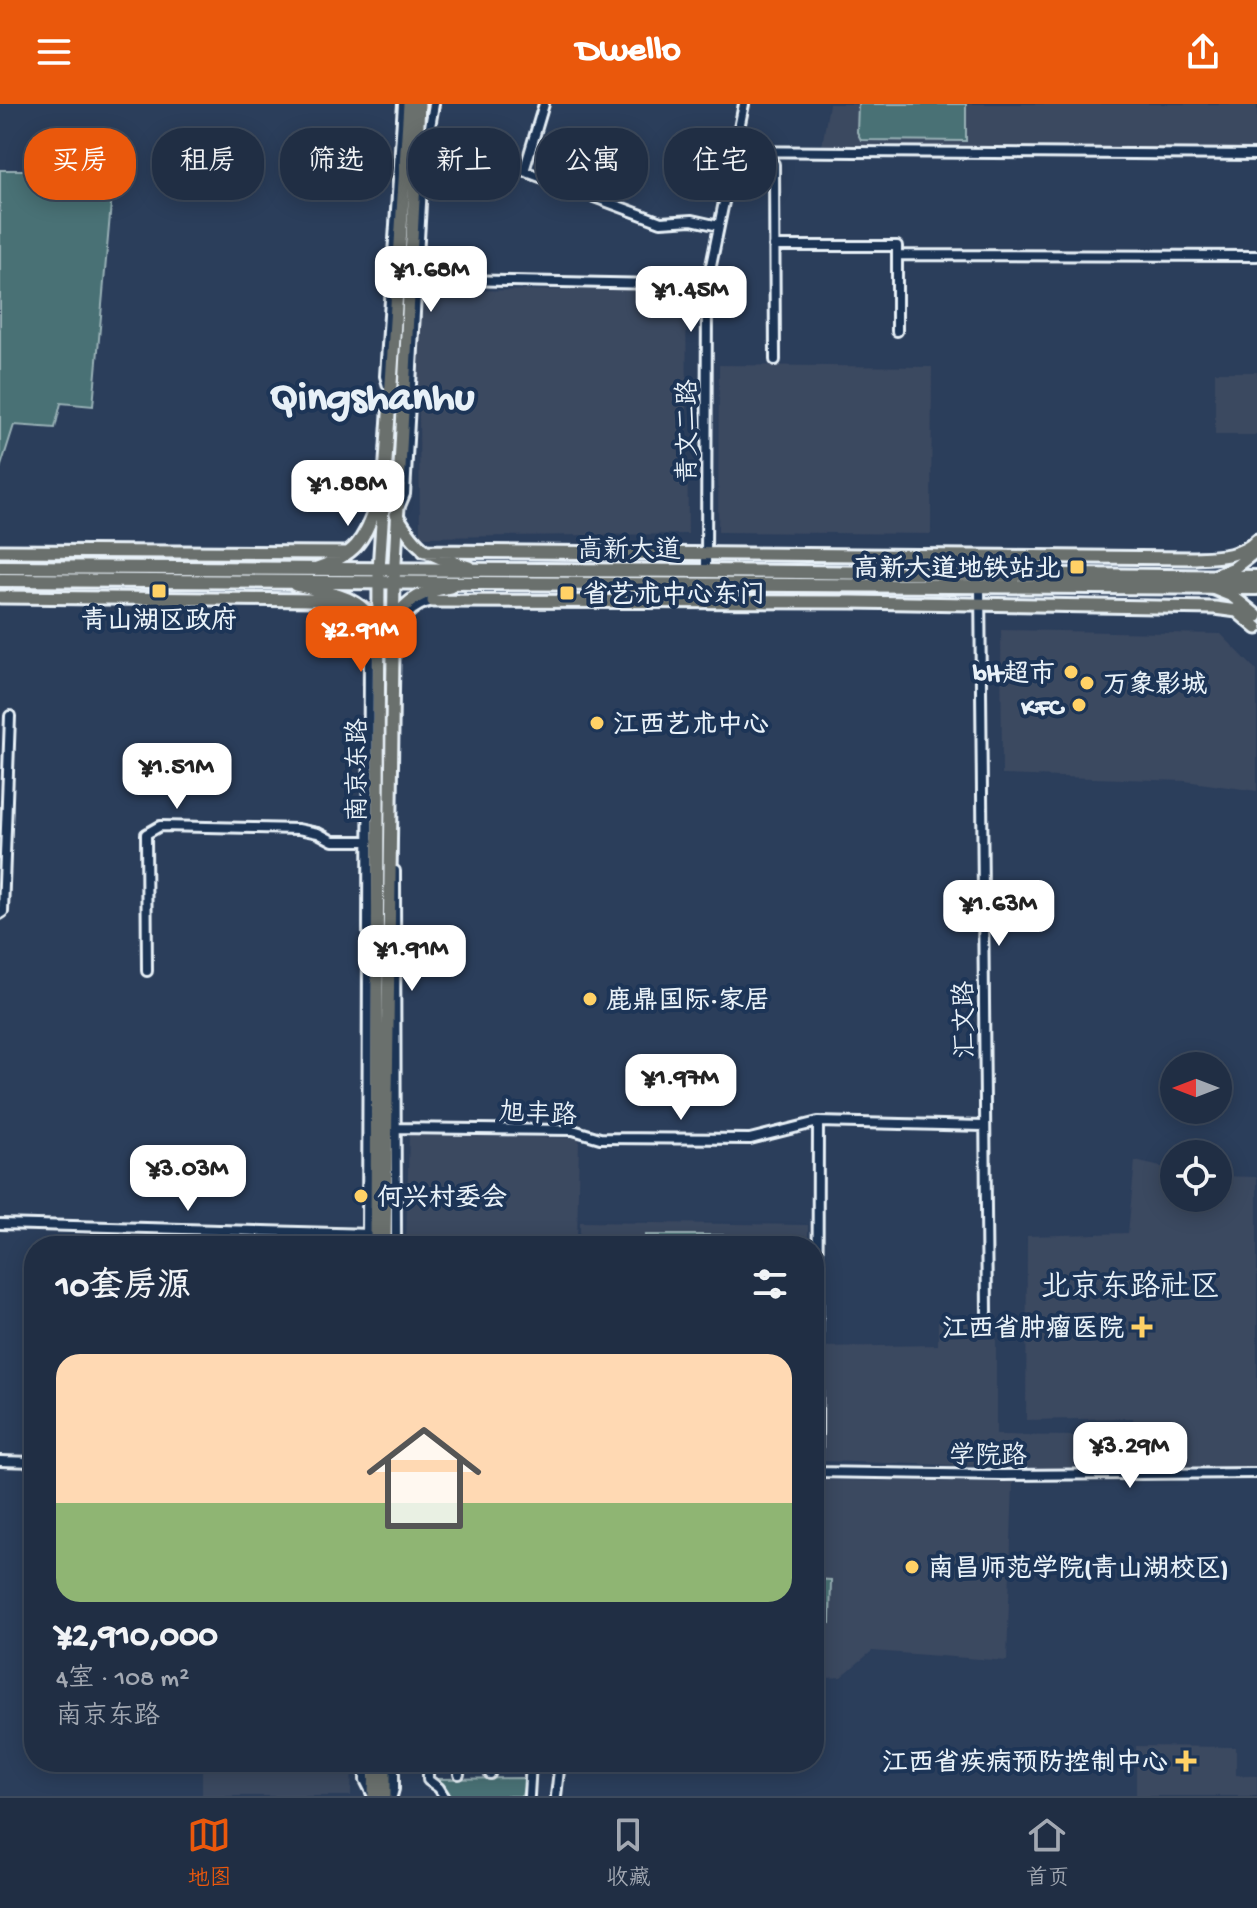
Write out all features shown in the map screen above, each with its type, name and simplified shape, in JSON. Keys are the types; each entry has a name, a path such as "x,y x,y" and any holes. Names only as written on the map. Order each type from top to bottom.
{"highway":[{"name":"高新大道","path":"0,567 312,569 379,576"},
{"name":"高新大道","path":"477,576 706,571 1212,582 1257,588"},
{"name":"高新大道","path":"0,580 279,582 379,576 477,576 980,584 1212,582 1257,577"}],"main road":[{"name":"南京东路","path":"406,104 409,128"},
{"name":"南京东路","path":"417,128 419,104"},
{"name":"南京东路","path":"385,1236 394,576 413,200"},
{"name":"南京东路","path":"373,1236 386,1128 379,576 390,396 408,279"},
{"path":"312,569 333,562 365,536 384,490"},
{"path":"396,514 413,541 424,551 477,576"},
{"path":"424,551 1223,557 1251,547 1257,540"},
{"path":"1257,550 1212,582 1257,616"},
{"path":"0,551 346,553"},
{"path":"393,622 401,609 424,591 477,576"},
{"path":"279,582 350,599 374,623 379,654"},
{"path":"0,597 317,600 338,602 359,617"},
{"path":"433,601 852,602 1215,608 1237,611 1257,628"},
{"path":"374,1796 375,1772"},
{"path":"385,1772 385,1796"}],"street":[{"path":"390,396 385,376 406,104"},
{"path":"427,128 434,104"},
{"path":"524,171 544,104"},
{"name":"青文二路","path":"739,128 744,104"},
{"path":"776,151 1257,155"},
{"path":"520,170 661,222 692,220 719,226"},
{"path":"413,200 408,279 707,285"},
{"name":"青文二路","path":"706,571 707,285 724,200"},
{"path":"774,200 775,360"},
{"path":"774,246 897,246 897,331"},
{"path":"897,255 1257,256"},
{"name":"汇文路","path":"980,584 987,1312"},
{"path":"395,1236 386,1128 398,634 410,612 419,604 433,601"},
{"path":"359,617 369,636 373,1236"},
{"path":"369,722 378,682"},
{"path":"0,914 3,912 5,740 10,716"},
{"path":"147,971 146,834 160,826 298,829 318,833 333,841 369,841"},
{"path":"817,1236 818,1122"},
{"name":"旭丰路","path":"386,1128 573,1130 600,1138 750,1139 818,1122 984,1126"},
{"path":"0,1224 320,1236"},
{"path":"0,1461 24,1462"},
{"name":"学院路","path":"824,1472 1002,1475 1257,1473"},
{"path":"365,1772 365,1780 374,1796"},
{"path":"392,1796 393,1772"},
{"path":"428,1772 428,1780 444,1796"},
{"path":"529,1796 530,1772"},
{"path":"556,1796 559,1772"}],"shaded area":[{"path":"829,104 1257,104 1257,151 822,146"},
{"path":"686,289 688,534 420,537 418,291"},
{"path":"719,365 932,367 931,534 718,532"},
{"path":"1215,372 1257,372 1257,435 1215,435"},
{"path":"1001,630 1221,634 1257,671 1257,791 1185,781 1002,775"},
{"path":"409,1135 579,1138 577,1236 406,1236"},
{"name":"江西省肿瘤医院","path":"1135,1161 1160,1167 1160,1212 1232,1212 1232,1176 1257,1177 1257,1469 1134,1468 1133,1418 1026,1420 1027,1236 1128,1233"},
{"path":"580,1222 808,1225 808,1236 580,1236"},
{"path":"84,1230 253,1233 253,1236 84,1236"},
{"path":"938,1321 996,1321 996,1435 1079,1436 1076,1469 824,1461 824,1347 938,1345"},
{"name":"南昌师范学院(青山湖校区)","path":"824,1480 1013,1482 1007,1661 872,1651 841,1677 824,1678"},
{"name":"江西省疾病预防控制中心","path":"1136,1746 1236,1747 1236,1775 1257,1776 1257,1796 1136,1796"},
{"path":"202,1772 352,1772 351,1796 202,1796"}],"green space":[{"path":"858,104 966,104 966,141 861,140 857,132"},
{"path":"0,170 24,170 24,200 111,200 93,406 61,403 55,428 14,425 0,469"},
{"path":"645,1235 764,1235 764,1236"},
{"path":"824,1580 831,1580 830,1623 824,1623"},
{"path":"526,1778 522,1796 448,1796 439,1779"}],"place":[{"name":"高新大道地铁站北","path":"1077,567"},
{"name":"青山湖区政府","path":"159,591"},
{"name":"省艺术中心东门","path":"567,593"},
{"name":"blt超市","path":"1071,672"},
{"name":"万象影城","path":"1087,683"},
{"name":"KFC","path":"1079,705"},
{"name":"江西艺术中心","path":"597,723"},
{"name":"鹿鼎国际·家居","path":"590,999"},
{"name":"何兴村委会","path":"361,1196"},
{"name":"江西省肿瘤医院","path":"1142,1327"},
{"name":"南昌师范学院(青山湖校区)","path":"912,1567"},
{"name":"江西省疾病预防控制中心","path":"1186,1761"}],"district":[{"name":"Qingshanhu","path":"372,393"},
{"name":"北京东路社区","path":"1130,1285"}]}
